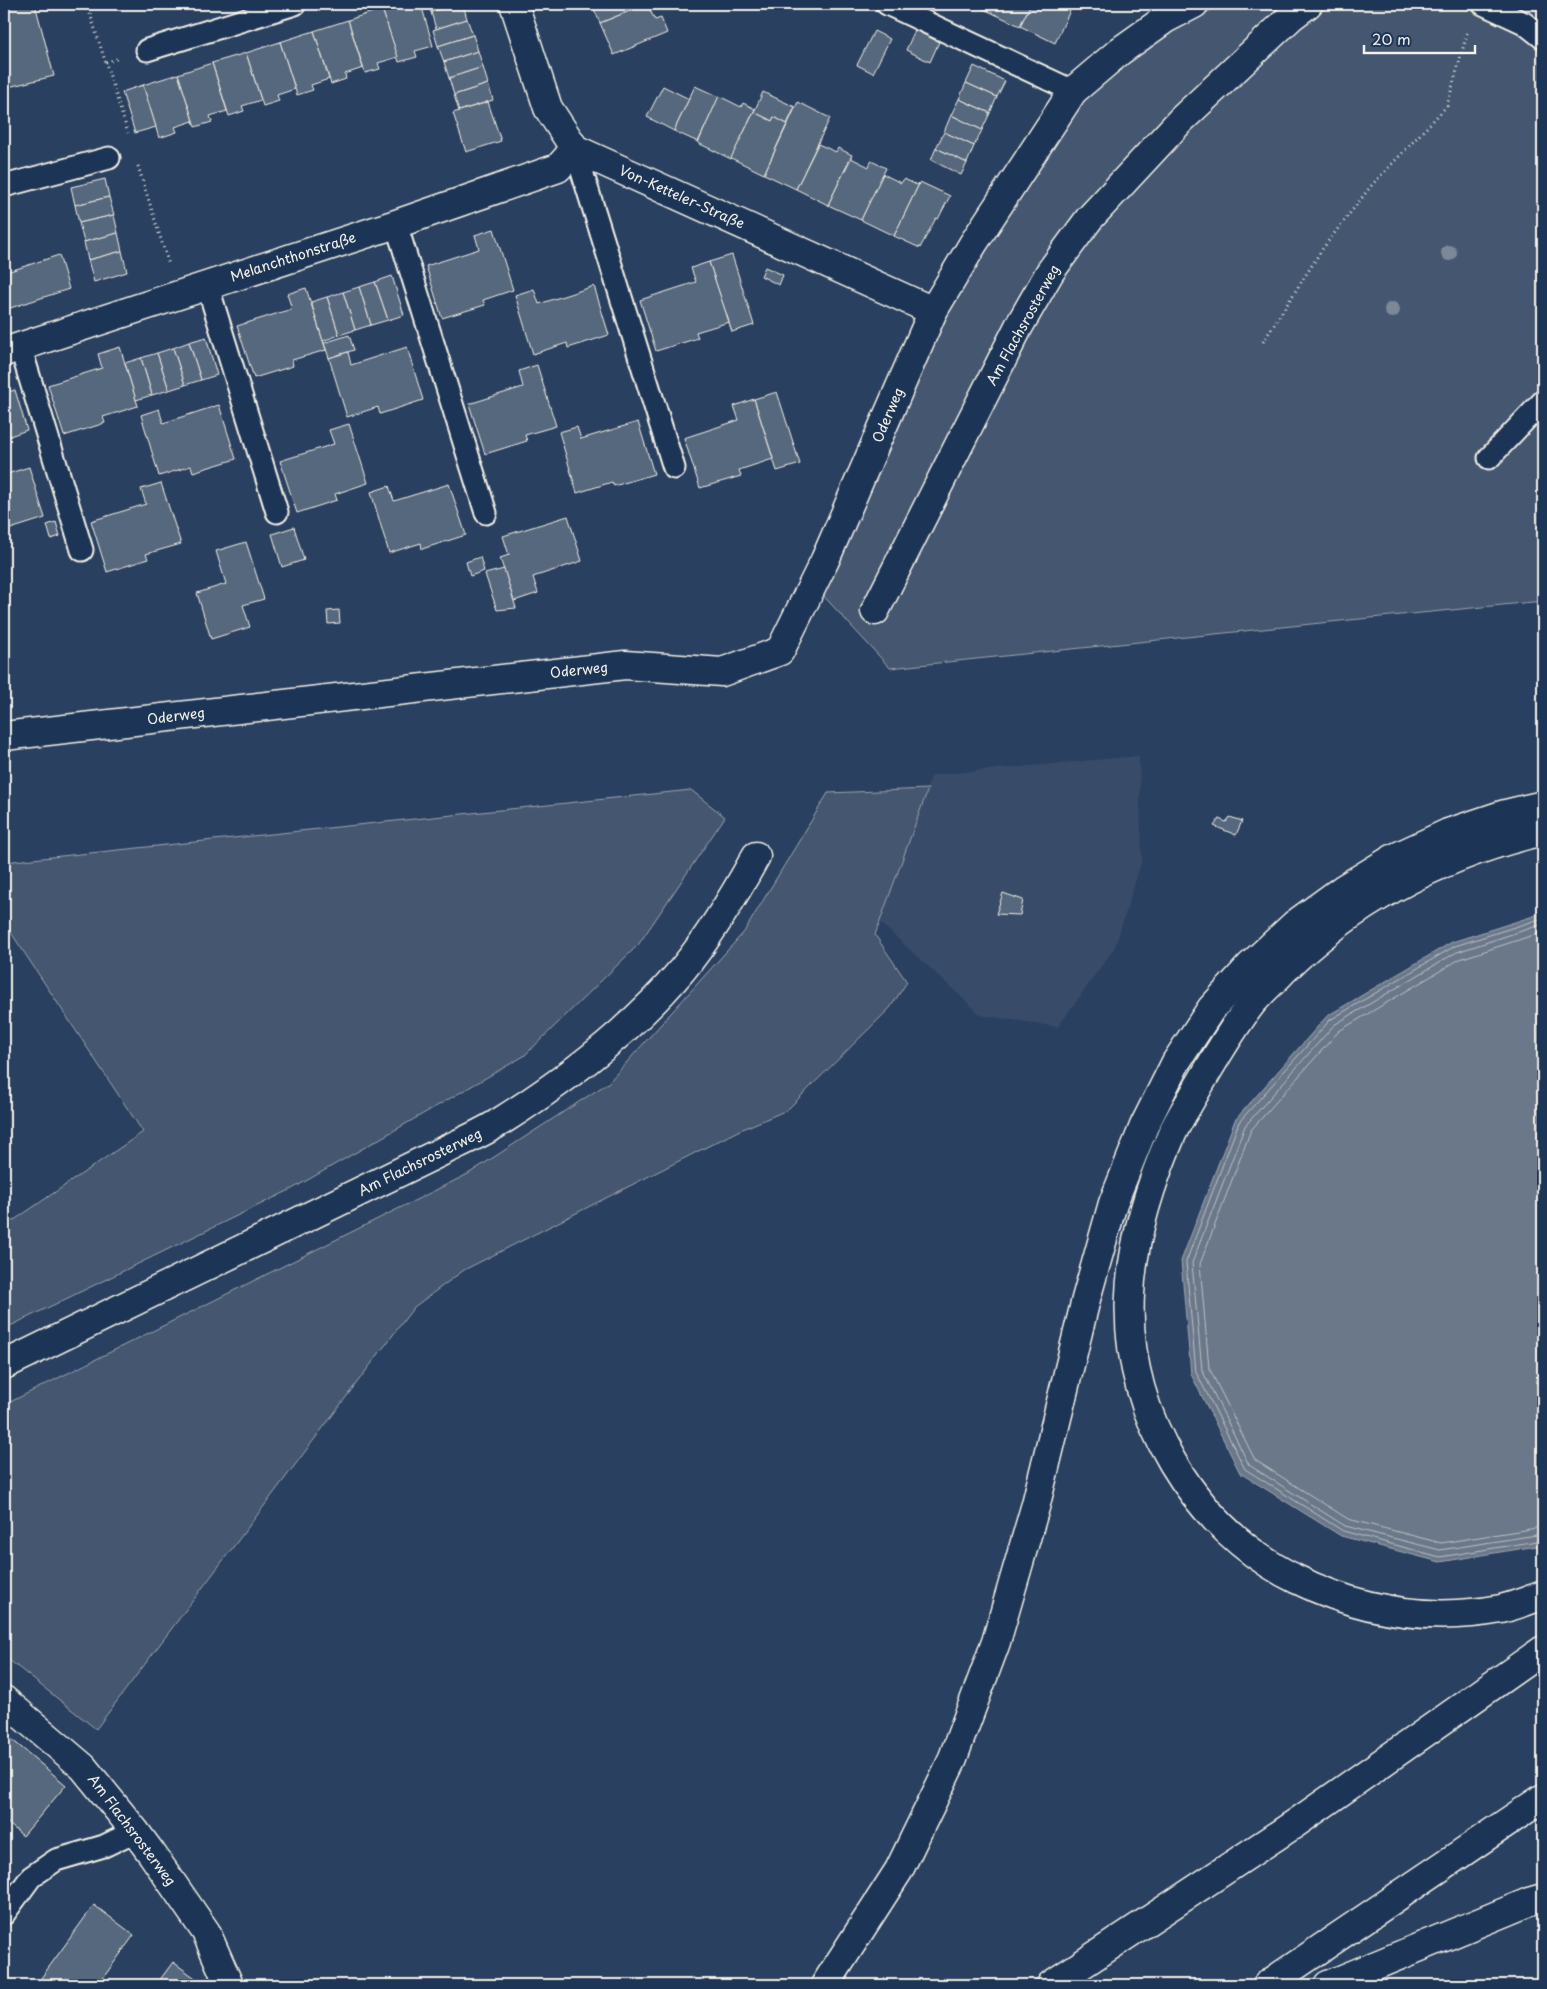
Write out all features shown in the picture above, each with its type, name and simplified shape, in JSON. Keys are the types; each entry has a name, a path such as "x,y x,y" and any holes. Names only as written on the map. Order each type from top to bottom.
{"main road":[{"path":"514,4 548,108 575,150"},
{"path":"933,311 972,244 1073,91 1120,51 1165,18 1194,4"},
{"name":"Am Flachsrosterweg","path":"875,611 1019,326 1050,272 1089,219 1181,120 1293,8"},
{"name":"Melanchthonstraße","path":"12,349 396,224 558,168 575,150"},
{"name":"Von-Ketteler-Straße","path":"575,150 933,311"},
{"name":"Oderweg","path":"4,736 625,665 722,672 780,651 825,560 933,311"},
{"path":"825,1985 899,1870 952,1763 996,1642 1036,1504 1086,1299 1113,1203 1144,1126 1176,1062 1211,1009 1251,965 1295,924 1343,889 1394,858 1448,833 1504,814 1543,805"},
{"path":"1543,831 1505,840 1455,857 1398,885 1335,926 1298,957 1253,1002 1213,1060 1173,1132 1145,1206 1131,1264 1129,1323 1138,1381 1158,1437 1188,1488 1227,1532 1274,1569 1327,1595 1384,1610 1443,1615 1502,1608 1543,1595"},
{"name":"Am Flachsrosterweg","path":"4,1365 464,1141 496,1124 534,1100 577,1069 616,1036 682,970 735,895 756,856"},
{"path":"1052,1985 1296,1823 1543,1650"},
{"name":"Am Flachsrosterweg","path":"4,1700 83,1767 135,1831 206,1932 229,1985"},
{"path":"1267,1985 1543,1798"},
{"path":"1328,1985 1529,1902 1543,1898"}],"lane":[{"path":"147,50 295,4"},
{"path":"887,4 1073,91"},
{"path":"1483,4 1524,23 1543,38"},
{"path":"575,150 674,468"},
{"path":"4,186 109,158"},
{"path":"396,224 486,513"},
{"path":"207,284 278,512"},
{"path":"12,349 82,550"},
{"path":"1489,458 1543,401"},
{"path":"4,1914 31,1877 56,1860 104,1846 135,1831"}],"path":[{"path":"1263,342 1323,248 1371,186 1448,106 1469,27"}],"shaded area":[{"path":"1331,4 1543,4 1543,601 890,668 819,591 946,312 1085,99 1161,35 1222,5 1267,5 1303,25"},
{"path":"1139,756 1142,860 1115,947 1058,1027 981,1015 876,919 932,775"},
{"path":"928,789 875,935 907,982 890,1008 787,1110 738,1131 464,1270 414,1307 96,1729 4,1656 4,1405 468,1174 608,1083 744,932 828,793"},
{"path":"691,790 725,817 638,945 524,1056 292,1189 4,1329 4,1227 143,1132 4,922 4,862"}],"water":[{"path":"1543,913 1543,1545 1440,1562 1341,1536 1240,1473 1191,1374 1181,1261 1235,1120 1327,1016 1452,942"}],"building":[{"path":"19,4 35,4 54,76 4,88 4,7"},
{"path":"399,4 421,4 433,46 415,51 417,57 399,62 382,9"},
{"path":"428,4 458,4 431,12"},
{"path":"463,4 467,19 436,29 431,12"},
{"path":"592,4 647,4 600,23"},
{"path":"647,4 655,20 661,18 667,33 614,55 600,23"},
{"path":"972,4 992,4 988,11"},
{"path":"992,4 1031,4 1020,26 988,11"},
{"path":"1031,4 1073,4 1055,43 1020,26"},
{"path":"382,9 398,57 378,63 380,69 365,73 348,20"},
{"path":"467,19 473,35 438,46 433,30"},
{"path":"348,20 363,68 345,74 346,79 331,84 314,31"},
{"path":"915,30 939,42 930,62 906,50"},
{"path":"314,31 329,79 311,85 313,90 297,95 280,42"},
{"path":"874,31 890,39 873,73 857,65"},
{"path":"473,35 478,51 444,62 438,46"},
{"path":"280,42 295,89 277,95 279,101 263,106 246,53"},
{"path":"478,51 483,67 449,78 444,62"},
{"path":"246,53 261,100 242,106 244,111 229,116 212,63"},
{"path":"212,63 227,111 210,116 212,122 195,127 178,74"},
{"path":"974,66 1005,81 997,97 966,83"},
{"path":"483,67 488,84 454,95 449,78"},
{"path":"178,74 193,121 175,127 177,132 159,138 143,85"},
{"path":"966,83 997,97 990,113 959,99"},
{"path":"488,84 493,100 459,111 454,95"},
{"path":"143,85 156,127 135,133 122,92"},
{"path":"663,86 689,99 674,131 647,117"},
{"path":"695,86 719,97 698,142 674,131"},
{"path":"763,92 795,107 787,124 774,117 772,121 754,112"},
{"path":"719,96 741,107 743,103 755,109 731,159 698,143"},
{"path":"959,99 990,113 982,130 951,115"},
{"path":"488,102 501,141 466,152 453,113"},
{"path":"798,102 830,118 796,189 764,174"},
{"path":"754,112 772,121 774,117 787,124 764,174 731,158"},
{"path":"951,115 982,130 974,146 944,132"},
{"path":"944,132 974,146 967,163 936,148"},
{"path":"818,144 836,152 838,148 852,155 828,205 796,189"},
{"path":"936,148 967,163 961,175 931,160"},
{"path":"851,158 869,167 871,161 886,168 861,220 828,205"},
{"path":"883,174 901,183 904,179 917,185 920,182 894,236 861,220"},
{"path":"105,179 109,197 75,205 71,187"},
{"path":"920,182 950,196 920,248 894,236"},
{"path":"109,197 114,215 79,223 75,205"},
{"path":"114,215 118,233 84,242 79,223"},
{"path":"494,229 513,290 483,300 485,305 442,318 426,266 479,249 475,235"},
{"path":"118,233 122,251 88,260 84,242"},
{"path":"122,251 127,272 94,282 88,260"},
{"path":"59,255 69,289 4,310 4,273"},
{"path":"732,255 754,325 732,332 709,262"},
{"path":"709,262 729,322 696,332 698,338 656,351 640,300 696,282 691,268"},
{"path":"765,267 783,275 779,285 761,276"},
{"path":"392,276 404,315 388,320 375,282"},
{"path":"375,282 388,320 371,325 359,287"},
{"path":"594,286 609,335 568,348 567,343 533,354 515,295 534,289 539,304"},
{"path":"359,287 371,325 355,330 343,292"},
{"path":"306,288 326,350 292,360 293,366 254,378 237,326 292,309 287,294"},
{"path":"343,292 355,330 339,335 327,297"},
{"path":"327,297 339,335 323,341 311,302"},
{"path":"349,335 354,350 329,358 324,343"},
{"path":"206,337 217,375 201,380 189,342"},
{"path":"189,342 201,380 185,385 173,348"},
{"path":"120,347 138,406 103,417 105,423 64,436 48,385 102,368 98,354"},
{"path":"407,347 423,400 380,414 378,407 347,417 329,358 348,352 351,365"},
{"path":"173,348 185,385 169,390 157,353"},
{"path":"157,353 169,390 152,395 141,358"},
{"path":"141,358 152,395 136,400 125,363"},
{"path":"537,365 556,426 525,435 527,441 485,454 469,404 523,387 519,371"},
{"path":"15,390 27,430 4,438 4,393"},
{"path":"777,392 800,464 777,471 754,399"},
{"path":"754,399 773,459 739,470 741,476 700,488 684,438 739,420 734,406"},
{"path":"219,405 236,459 193,472 191,466 159,476 141,415 159,409 163,423"},
{"path":"638,422 654,474 614,486 612,482 577,493 559,432 577,427 581,439"},
{"path":"349,424 368,483 335,494 337,500 297,513 280,461 334,444 329,430"},
{"path":"29,467 45,518 4,531 4,475"},
{"path":"161,483 181,544 146,554 148,559 107,572 91,521 146,504 141,489"},
{"path":"449,484 466,535 422,549 421,543 389,553 371,492 389,486 394,501"},
{"path":"568,516 582,561 533,577 538,593 514,601 500,558 509,555 503,536"},
{"path":"56,522 60,536 51,539 47,525"},
{"path":"294,527 304,560 282,567 272,534"},
{"path":"246,542 264,599 243,605 250,627 211,639 197,593 226,584 216,551"},
{"path":"480,557 484,571 470,576 466,562"},
{"path":"504,569 516,608 497,610 485,574"},
{"path":"339,610 340,623 328,624 327,611"},
{"path":"1230,817 1242,821 1236,835 1214,826 1219,819 1226,822"},
{"path":"1003,893 1023,900 1020,915 996,914"},
{"path":"4,1733 66,1785 23,1836 4,1820"},
{"path":"94,1905 134,1935 98,1985 36,1985"},
{"path":"173,1962 205,1985 156,1985"}]}
